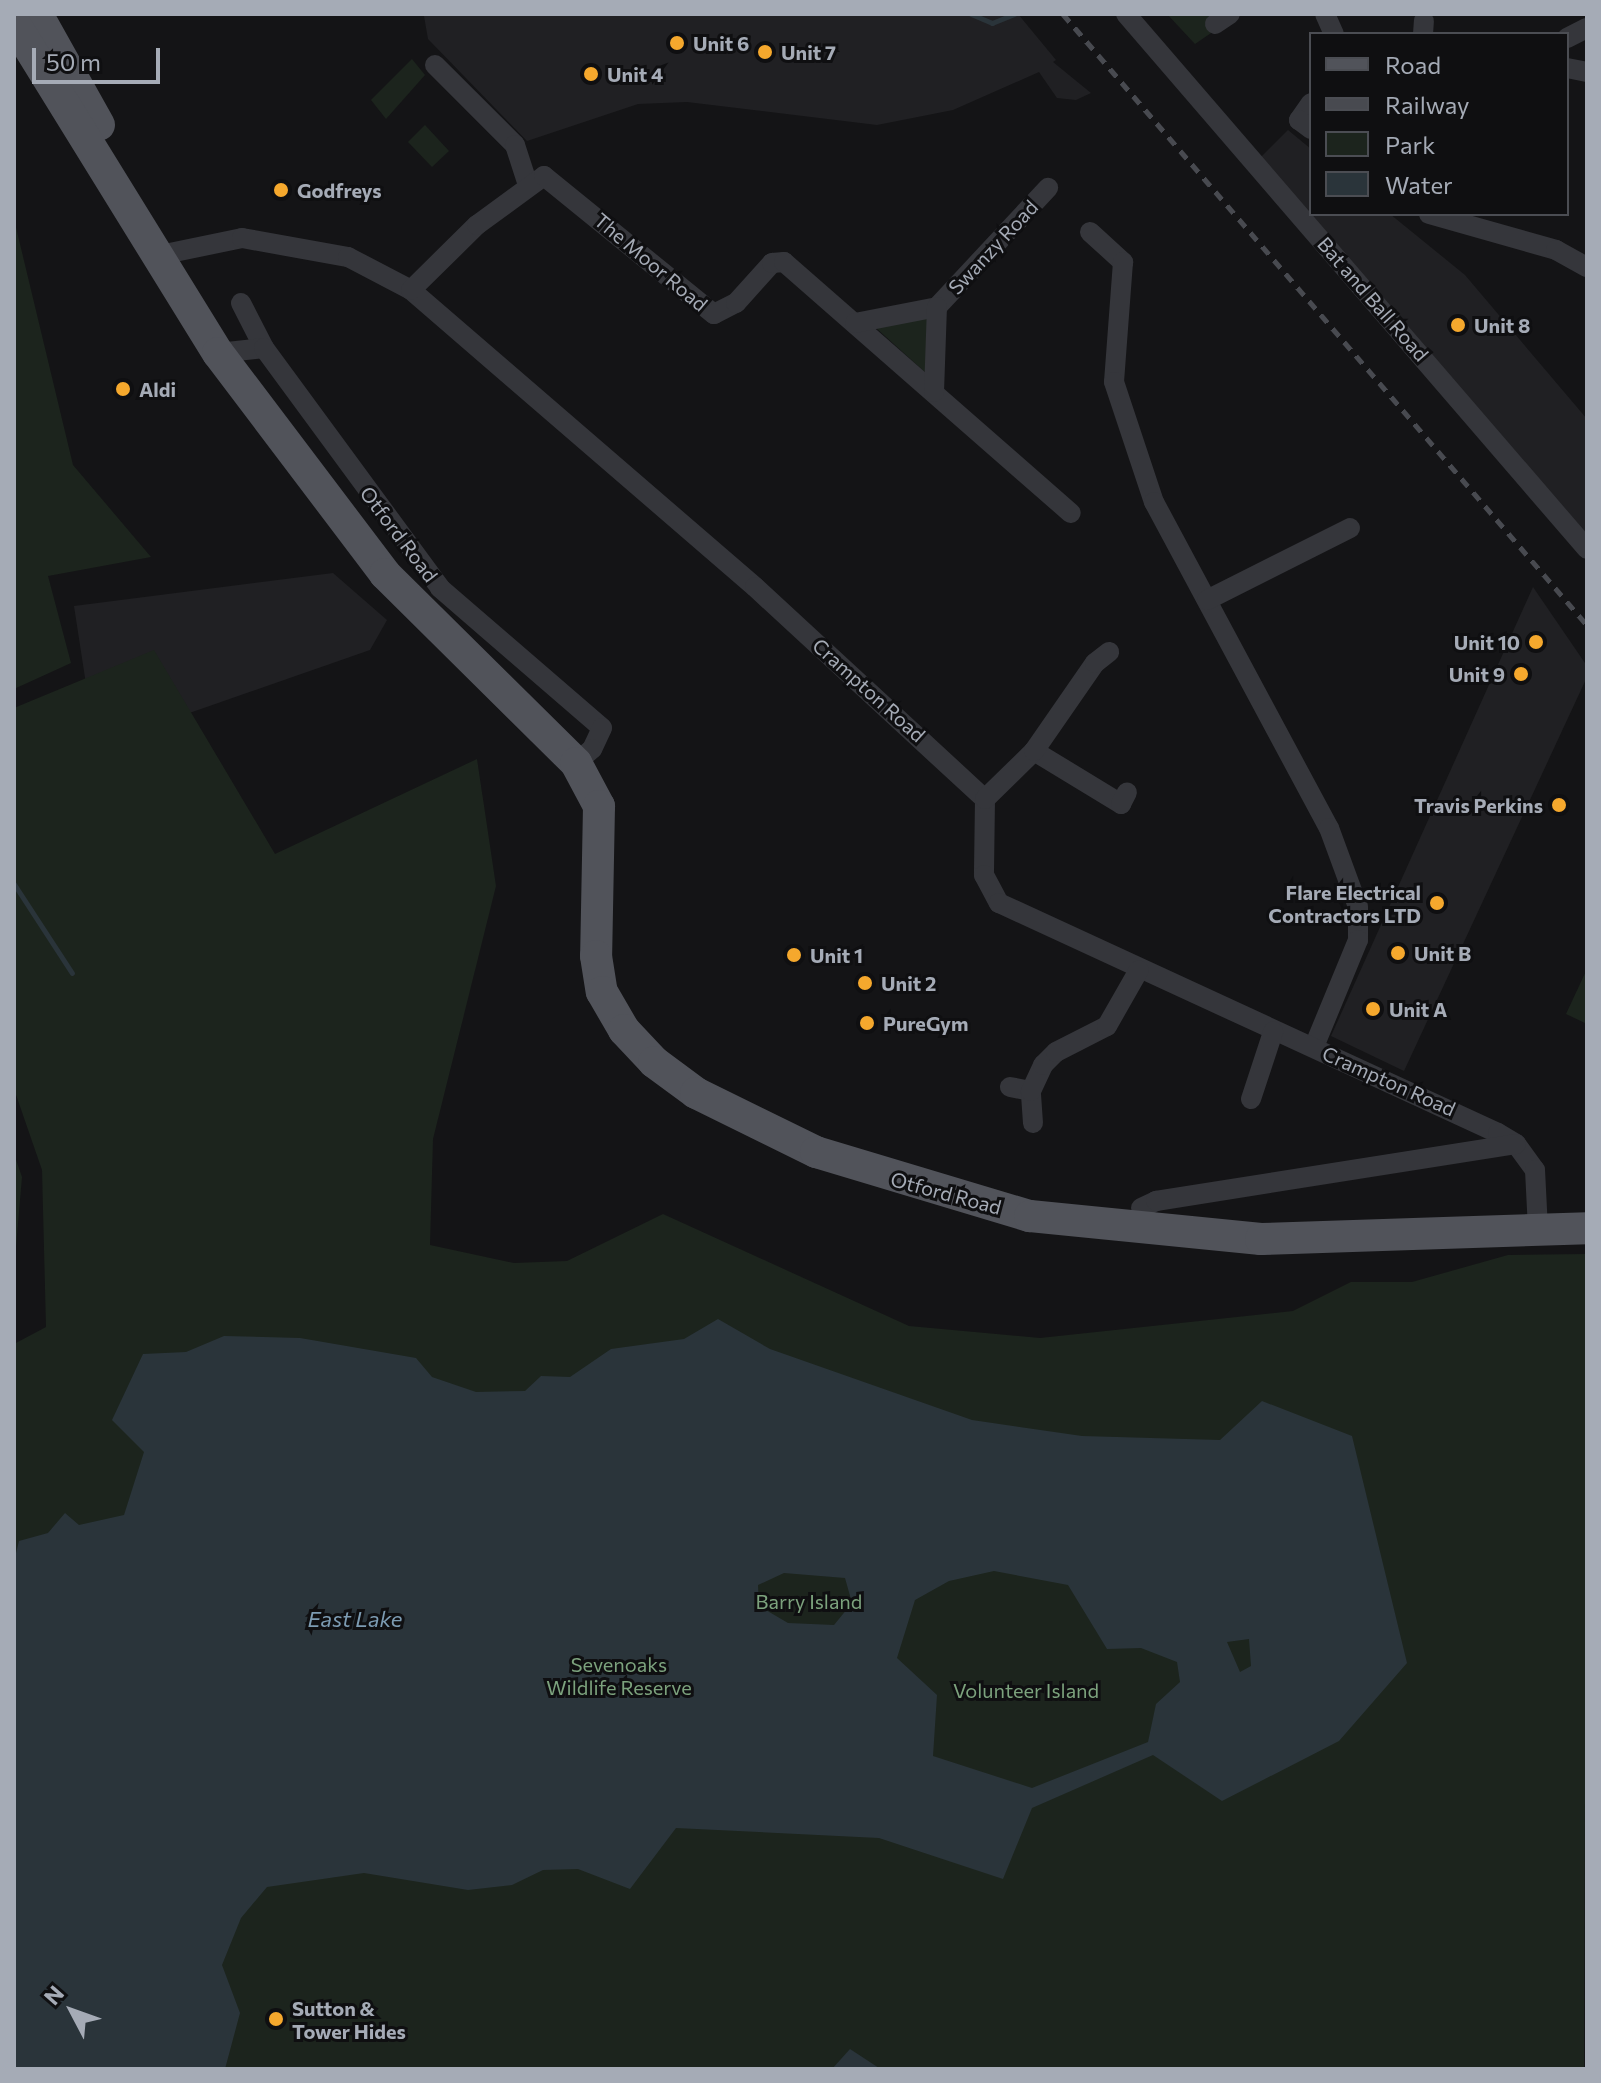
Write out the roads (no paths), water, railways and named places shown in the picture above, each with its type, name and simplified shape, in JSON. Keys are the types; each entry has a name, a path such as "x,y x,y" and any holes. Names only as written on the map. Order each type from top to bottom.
{"main road":[{"name":"Otford Road","path":"37,14 81,87 160,255"},
{"name":"Otford Road","path":"14,23 218,353 385,574 576,763 599,806 596,956 602,992 624,1030 696,1093 816,1152 1030,1216 1261,1239 1587,1228"}],"street":[{"name":"Bat and Ball Road","path":"1126,14 1587,549"},
{"path":"1569,37 1587,28"},
{"path":"411,290 527,183 515,145 435,65"},
{"path":"1309,106 1299,120 1309,128"},
{"name":"The Moor Road","path":"527,183 549,178 714,314 730,308 779,260 1071,513"},
{"name":"Swanzy Road","path":"855,323 937,307 1048,188"},
{"path":"1436,216 1556,250 1587,267"},
{"path":"1090,232 1123,262 1114,382 1154,502 1329,828 1358,907 1358,940 1314,1047"},
{"name":"Crampton Road","path":"160,255 242,238 348,257 411,290 755,587 985,799 984,875 999,903 1273,1032 1408,1087 1516,1144 1535,1170 1538,1230"},
{"name":"Otford Road","path":"241,303 264,348 440,588 602,728 592,749 576,763"},
{"name":"Swanzy Road","path":"934,392 937,307"},
{"path":"218,353 264,348"},
{"path":"1207,600 1350,528"},
{"path":"985,799 1034,751 1095,663 1109,652"},
{"path":"1034,751 1121,804 1127,792"},
{"path":"1033,1123 1031,1091 1056,1052 1107,1026 1139,970"},
{"path":"1251,1099 1273,1032"},
{"path":"1010,1087 1031,1091"},
{"path":"1141,1208 1156,1201 1516,1144"}],"water":[{"name":"East Lake","path":"718,1319 770,1349 972,1420 1082,1436 1220,1440 1262,1401 1352,1436 1407,1663 1339,1741 1222,1801 1153,1755 1032,1808 1003,1879 879,1838 676,1828 630,1889 578,1869 543,1870 512,1885 468,1890 364,1873 267,1887 241,1918 222,1965 240,2013 225,2069 14,2069 14,1561 19,1541 48,1533 65,1513 79,1525 124,1515 144,1452 112,1420 143,1354 186,1352 224,1336 300,1338 416,1358 432,1377 476,1392 525,1391 541,1376 570,1377 611,1349 684,1339","holes":["994,1571 1068,1585 1107,1649 1141,1648 1177,1662 1180,1682 1156,1704 1148,1742 1032,1788 933,1756 937,1695 897,1658 915,1600 949,1581","784,1573 845,1578 852,1603 834,1625 788,1623 759,1606 758,1585","1249,1639 1251,1666 1240,1672 1227,1642"]},
{"path":"850,2049 879,2068 879,2069 832,2069"}],"waterway":[{"path":"971,14 992,23 1014,14"},
{"path":"14,884 72,973"}],"railway":[{"path":"1063,14 1587,625"}],"place":[{"name":"Unit 6","path":"677,43"},
{"name":"Unit 7","path":"765,52"},
{"name":"Unit 4","path":"591,74"},
{"name":"Godfreys","path":"281,190"},
{"name":"Unit 8","path":"1458,325"},
{"name":"Aldi","path":"123,389"},
{"name":"Unit 10","path":"1536,642"},
{"name":"Unit 9","path":"1521,674"},
{"name":"Travis Perkins","path":"1559,805"},
{"name":"Flare Electrical Contractors LTD","path":"1437,903"},
{"name":"Unit B","path":"1398,953"},
{"name":"Unit 1","path":"794,955"},
{"name":"Unit 2","path":"865,983"},
{"name":"Unit A","path":"1373,1009"},
{"name":"PureGym","path":"867,1023"},
{"name":"Sutton & Tower Hides","path":"276,2019"}],"park label":[{"name":"Barry Island","path":"809,1601"},
{"name":"Sevenoaks Wildlife Reserve","path":"619,1676"},
{"name":"Volunteer Island","path":"1026,1690"}]}
